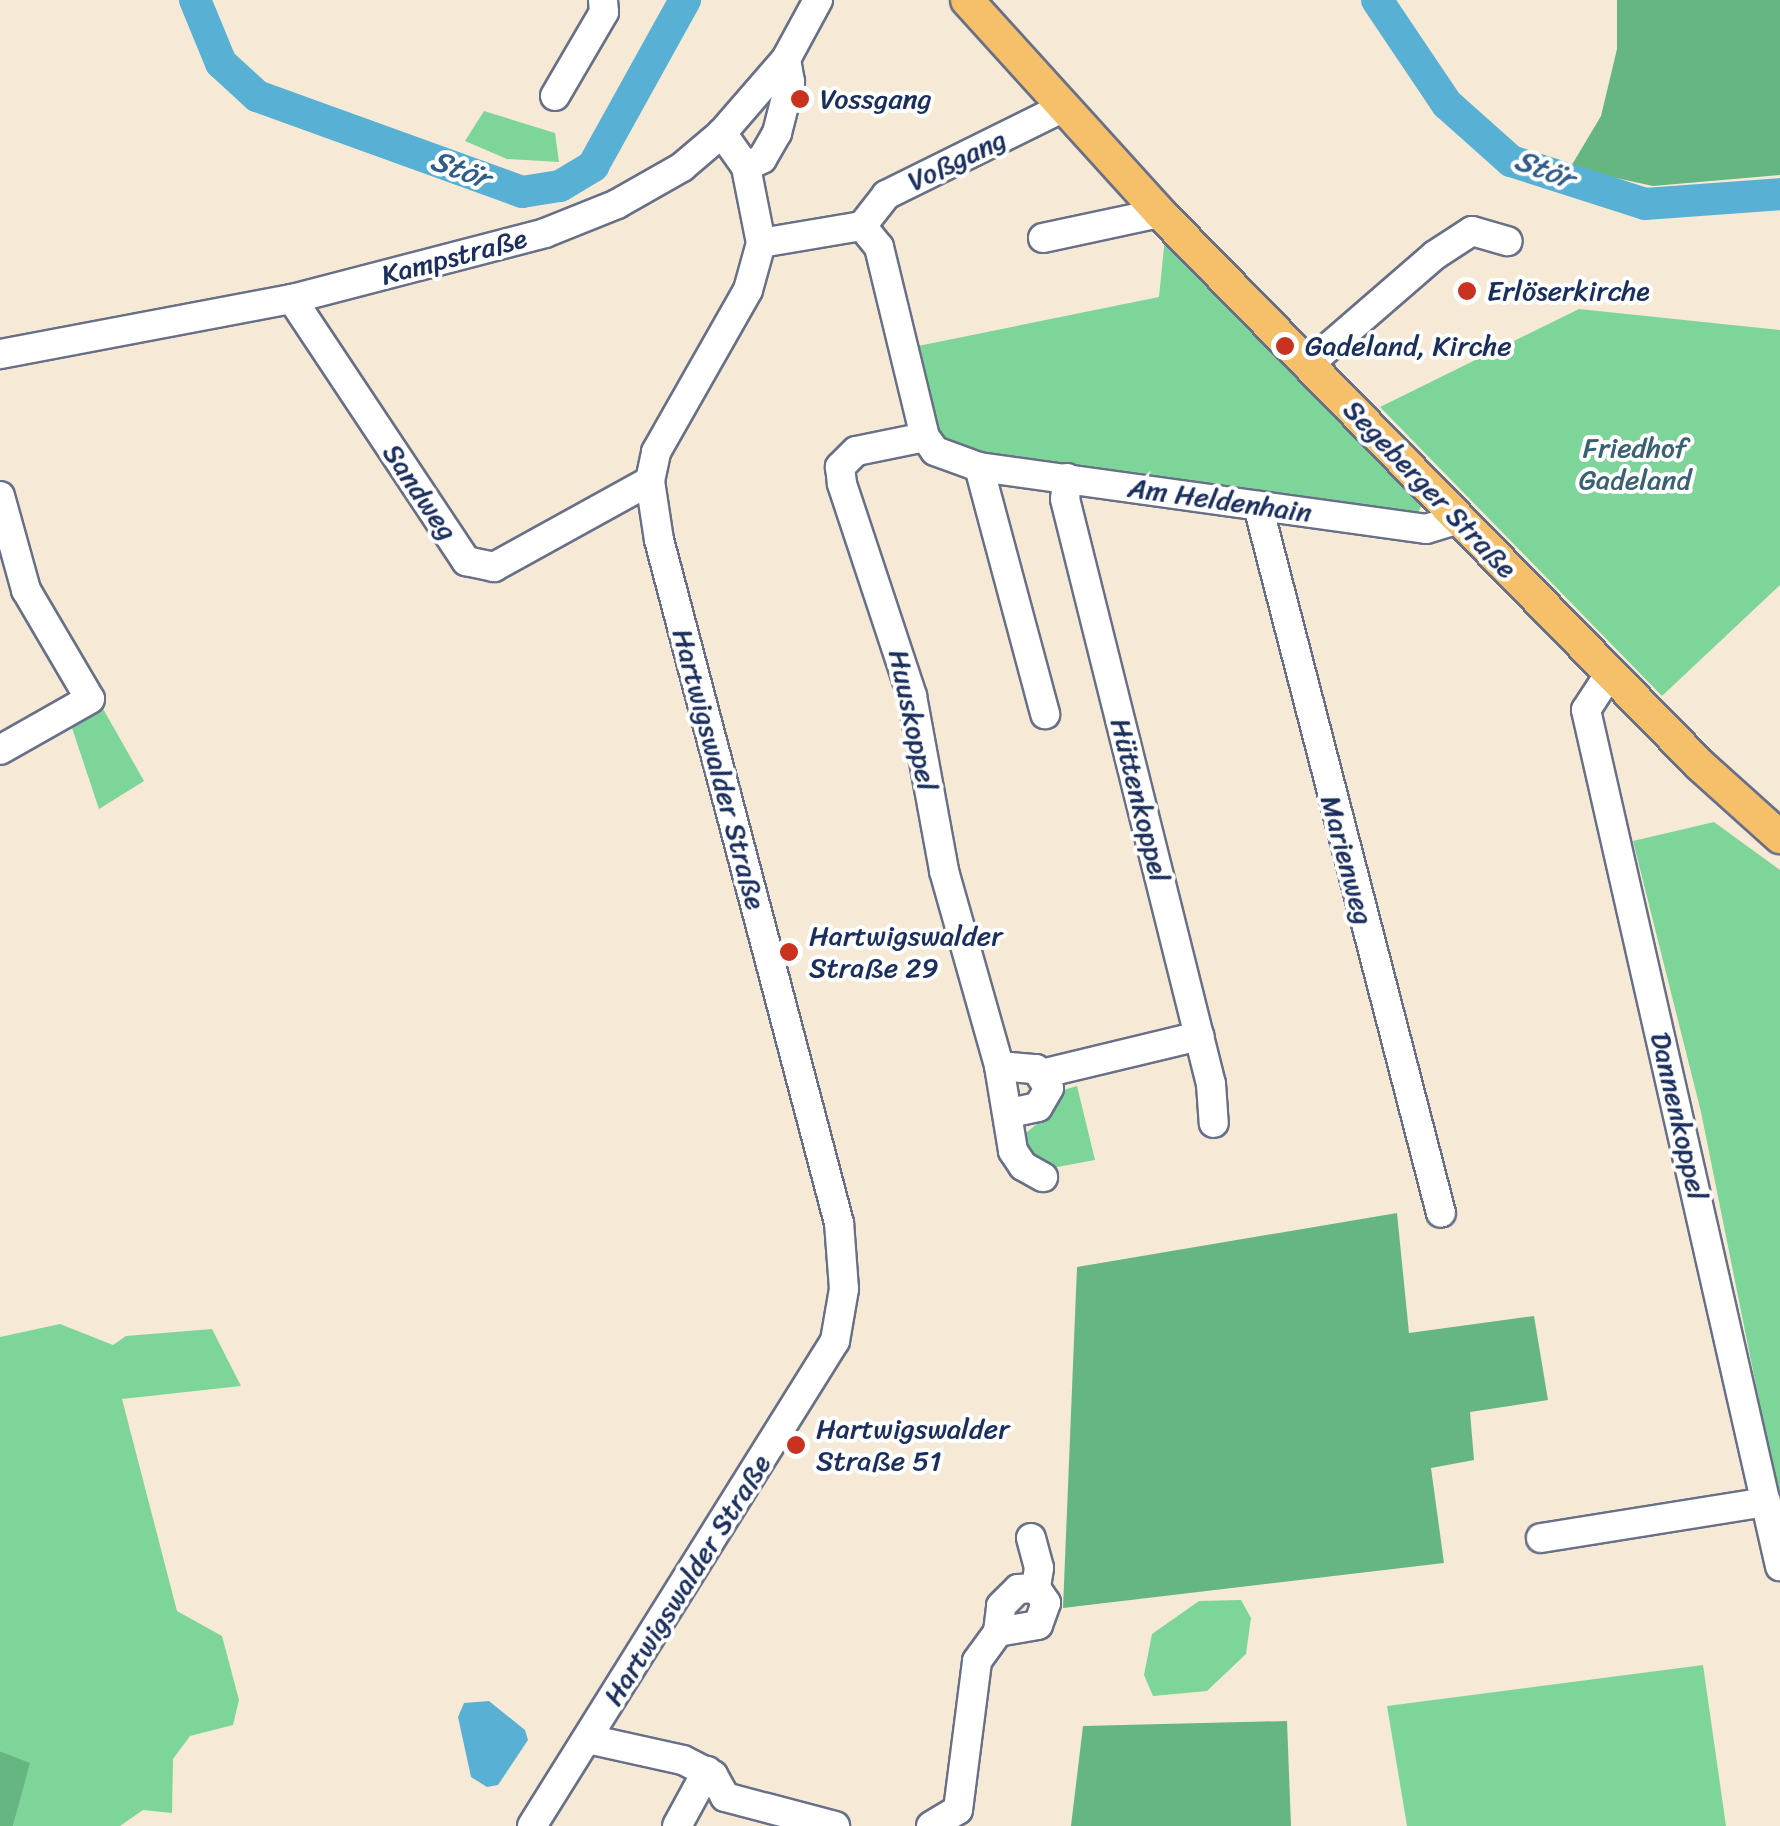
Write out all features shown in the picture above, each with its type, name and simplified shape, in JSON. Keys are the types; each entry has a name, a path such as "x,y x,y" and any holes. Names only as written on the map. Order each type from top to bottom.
{"main road":[{"name":"Segeberger Straße","path":"966,0 1160,214 1610,673 1780,837"}],"street":[{"path":"555,96 604,12 603,0"},
{"name":"Kampstraße","path":"0,354 292,300 545,233 617,204 682,166 774,94 786,59 818,0"},
{"path":"746,168 770,146 774,94"},
{"name":"Voßgang","path":"862,226 886,195 1062,108"},
{"name":"Hartwigswalder Straße","path":"532,1826 835,1341 844,1289 839,1223 659,540 650,481 656,452 748,290 761,243 746,168 722,133"},
{"path":"1043,238 1160,214"},
{"path":"761,243 862,226 879,247 924,437"},
{"path":"1308,364 1435,254 1472,231 1508,241"},
{"name":"Sandweg","path":"292,300 466,561 494,568 650,481"},
{"name":"Am Heldenhain","path":"924,437 935,451 979,466 1426,528 1459,519"},
{"name":"Huuskoppel","path":"924,437 856,451 840,468 842,484 912,696 951,902 999,1066 1013,1150 1023,1166 1043,1177"},
{"path":"979,466 1045,714"},
{"name":"Hüttenkoppel","path":"1067,478 1065,499 1199,1036 1214,1123"},
{"path":"0,496 26,590 90,699 0,750"},
{"name":"Marienweg","path":"1258,506 1441,1214"},
{"name":"Dannenkoppel","path":"1610,673 1586,710 1780,1566"},
{"path":"999,1066 1041,1074 1199,1036"},
{"path":"1008,1113 1047,1098 1041,1074"},
{"path":"1541,1538 1766,1502"},
{"path":"940,1825 958,1810 977,1661 998,1632 1001,1606 1018,1589 1036,1588 1039,1568 1031,1538"},
{"path":"588,1738 707,1770 725,1797 835,1826"},
{"path":"676,1826 707,1770"}],"green space":[{"path":"1617,0 1780,0 1780,175 1653,186 1570,168 1601,116 1617,49"},
{"path":"484,111 555,133 559,162 507,159 465,141"},
{"path":"1165,237 1423,503 1416,516 987,461 932,434 913,347 1159,297"},
{"name":"Friedhof Gadeland","path":"1579,309 1780,330 1780,585 1662,696 1380,407"},
{"path":"102,707 144,781 99,809 71,725"},
{"path":"1714,822 1780,870 1780,1505 1701,1112 1633,841"},
{"path":"1077,1086 1095,1160 1052,1168 1036,1163 1021,1137 1049,1114 1057,1092"},
{"path":"1397,1213 1409,1333 1534,1316 1548,1400 1470,1412 1474,1460 1431,1468 1444,1563 1063,1608 1077,1267"},
{"path":"60,1324 113,1345 126,1336 212,1329 241,1386 122,1399 177,1611 222,1636 239,1700 233,1725 190,1736 173,1759 172,1813 143,1810 120,1826 13,1826 29,1763 0,1751 0,1337"},
{"path":"1241,1600 1251,1618 1246,1654 1207,1691 1153,1696 1144,1675 1152,1634 1199,1601"},
{"path":"1703,1665 1726,1826 1407,1826 1387,1706"},
{"path":"1287,1721 1291,1826 1071,1826 1083,1726"},
{"path":"0,1751 30,1763 13,1826 0,1826"}],"water":[{"path":"489,1701 525,1730 528,1740 498,1785 487,1787 471,1777 458,1717 464,1703"}],"waterway":[{"name":"Stör","path":"195,0 221,63 257,96 522,192 560,186 593,166 685,0"},
{"name":"Stör","path":"1377,0 1447,104 1511,161 1645,204 1780,194"}],"place":[{"name":"Vossgang","path":"800,99"},
{"name":"Erlöserkirche","path":"1467,291"},
{"name":"Gadeland, Kirche","path":"1285,346"},
{"name":"Hartwigswalder Straße 29","path":"789,952"},
{"name":"Hartwigswalder Straße 51","path":"796,1445"}]}
